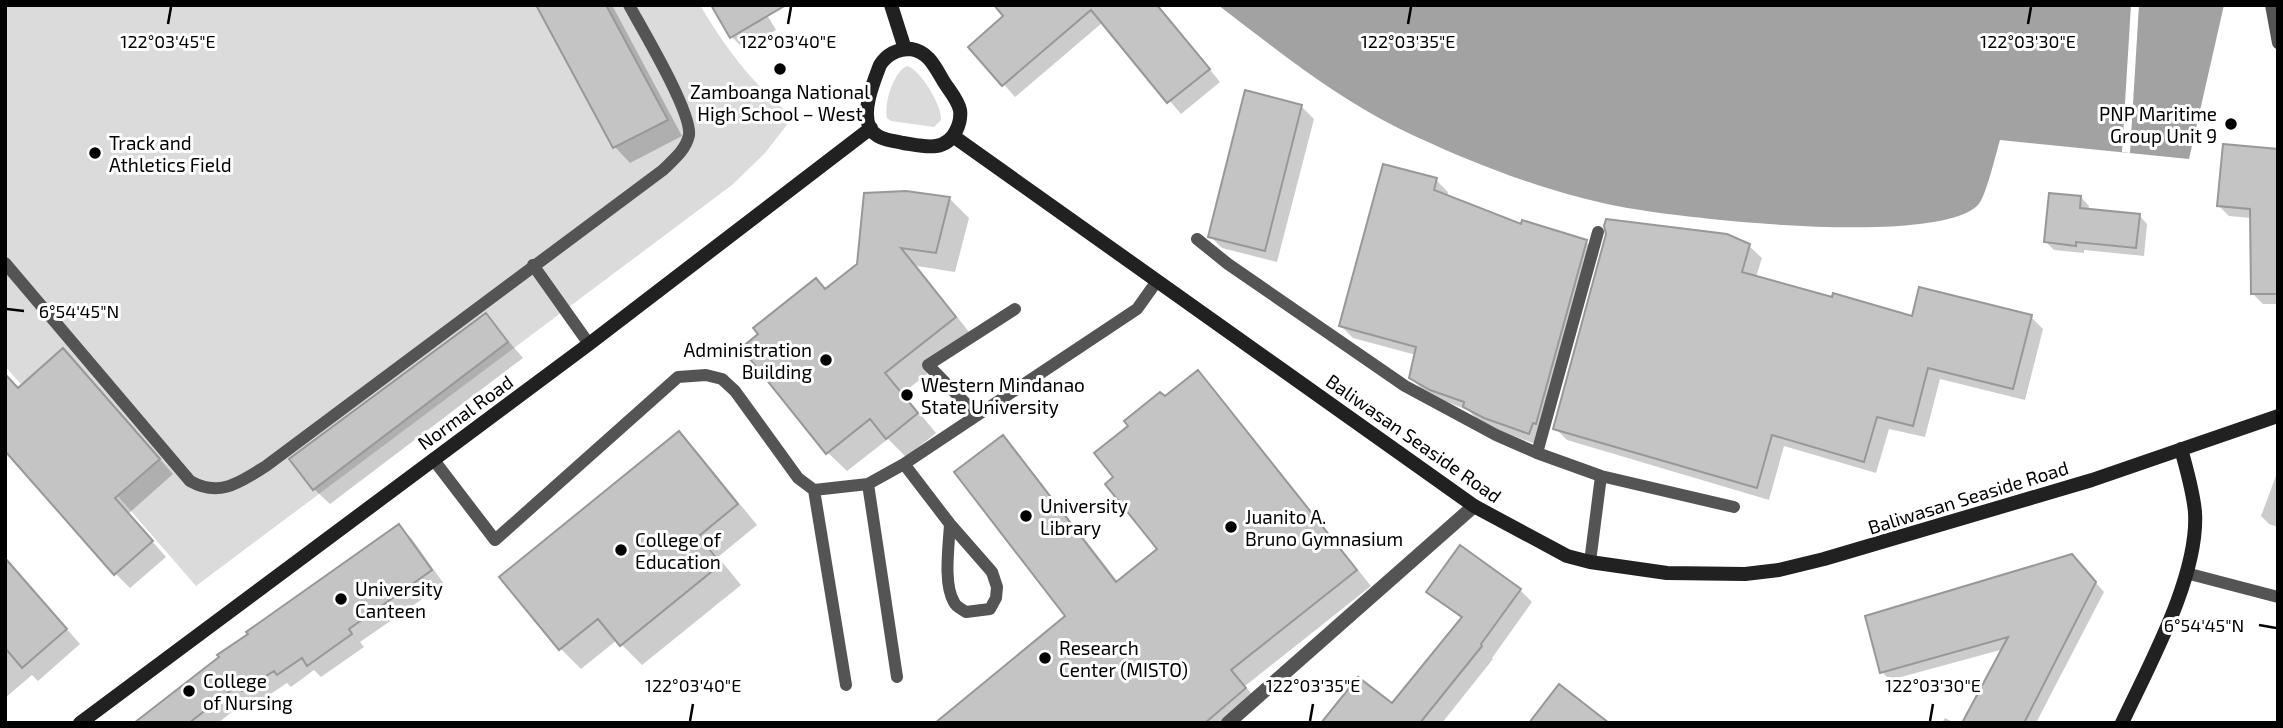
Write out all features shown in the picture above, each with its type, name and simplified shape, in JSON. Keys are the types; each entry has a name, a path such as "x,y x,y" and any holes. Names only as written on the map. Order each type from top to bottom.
{"main road":[{"path":"891,5 905,49"},
{"path":"905,49 926,55 958,105 959,123 953,136 938,147 882,138 870,128 867,112 880,65 889,55 905,49"},
{"name":"Normal Road","path":"80,723 589,344 870,128"},
{"name":"Baliwasan Seaside Road","path":"953,136 1475,506 1567,556 1590,562 1667,573 1745,574 1779,570 2010,505 2278,416"},
{"path":"2122,723 2169,621 2186,573 2195,513 2181,449"}],"street":[{"path":"1228,723 1475,506"}],"lane":[{"path":"5,262 190,481 204,489 221,489 242,481 266,466 663,170 683,149 689,134 687,121 629,5"},
{"path":"2271,5 2278,43"},
{"path":"1537,453 1598,232"},
{"path":"1197,240 1405,386 1496,435 1601,476 1734,507"},
{"path":"533,265 589,344"},
{"path":"433,459 495,540 678,377 705,375 722,379 735,391 798,478 814,490 868,484 904,464 1137,309 1157,281"},
{"path":"977,415 928,365 1015,309"},
{"path":"904,464 950,524 992,572 997,586 996,598 990,609 966,612 955,605 950,595 950,524"},
{"path":"1590,562 1601,476"},
{"path":"868,484 897,677"},
{"path":"814,490 846,685"},
{"path":"2186,573 2278,597"}],"shaded area":[{"path":"5,5 700,5 742,66 765,92 793,117 765,153 732,185 196,586 5,366"},
{"path":"1218,5 2224,5 2189,159 2000,140 1978,205 1953,218 1911,225 1859,227 1741,222 1639,210 1580,197 1500,172 1398,128 1350,101 1305,71"},
{"path":"907,66 918,74 935,98 941,120 934,127 891,121 887,118 891,89 902,69"}],"pier":[{"path":"2131,5 2139,5 2130,153 2122,152"}],"building":[{"path":"536,5 606,5 668,120 613,148"},
{"path":"711,5 786,5 730,38"},
{"path":"994,5 1157,5 1210,69 1167,103 1091,10 1002,86 968,47 1003,16"},
{"path":"1245,90 1302,105 1265,251 1208,237"},
{"path":"2223,144 2278,149 2278,294 2251,294 2250,209 2217,206"},
{"path":"1383,164 1437,178 1434,190 1521,224 1522,220 1587,240 1536,424 1533,423 1529,434 1484,418 1463,407 1464,402 1430,390 1409,378 1416,347 1339,326"},
{"name":"Administration Building","path":"906,191 950,197 936,253 901,248 956,317 885,373 918,413 886,439 870,419 826,454 741,348 758,334 753,328 816,278 825,289 857,264 864,193"},
{"path":"2049,193 2081,196 2080,208 2140,214 2136,248 2044,242"},
{"path":"1606,219 1727,234 1750,244 1742,272 1832,297 1833,293 1912,316 1919,287 2032,315 2013,389 1928,368 1913,426 1877,417 1864,462 1772,435 1757,488 1553,429 1606,234"},
{"path":"486,313 508,342 313,490 289,459"},
{"path":"63,348 160,459 115,498 153,541 114,575 5,451 5,374 18,388"},
{"path":"1198,370 1357,570 1231,670 1246,688 1205,723 935,723 1065,616 954,472 1003,435 1116,582 1157,549 1105,484 1113,477 1094,453 1128,426 1124,421 1160,392 1165,396"},
{"name":"College of Education","path":"679,431 738,504 699,536 721,564 620,646 598,619 559,650 499,577"},
{"name":"University Canteen","path":"399,524 432,570 349,629 352,634 307,666 302,658 277,675 274,671 242,691 238,685 189,723 134,723 219,657 217,655 248,634 246,632"},
{"path":"1460,545 1521,589 1482,646 1420,723 1321,723 1358,677 1392,703 1462,617 1426,592"},
{"path":"2072,554 2096,582 2024,723 1962,723 2008,637 1880,673 1865,616"},
{"path":"5,558 67,629 22,668 5,648"},
{"path":"1559,684 1609,723 1529,723"}],"place":[{"name":"Zamboanga National High School – West","path":"780,69"},
{"name":"PNP Maritime Group Unit 9","path":"2231,124"},
{"name":"Track and Athletics Field","path":"95,153"},
{"name":"Administration Building","path":"826,360"},
{"name":"Western Mindanao State University","path":"907,395"},
{"name":"University Library","path":"1026,516"},
{"name":"Juanito A. Bruno Gymnasium","path":"1231,527"},
{"name":"College of Education","path":"621,550"},
{"name":"University Canteen","path":"341,599"},
{"name":"Research Center (MISTO)","path":"1045,658"},
{"name":"College of Nursing","path":"189,691"}]}
